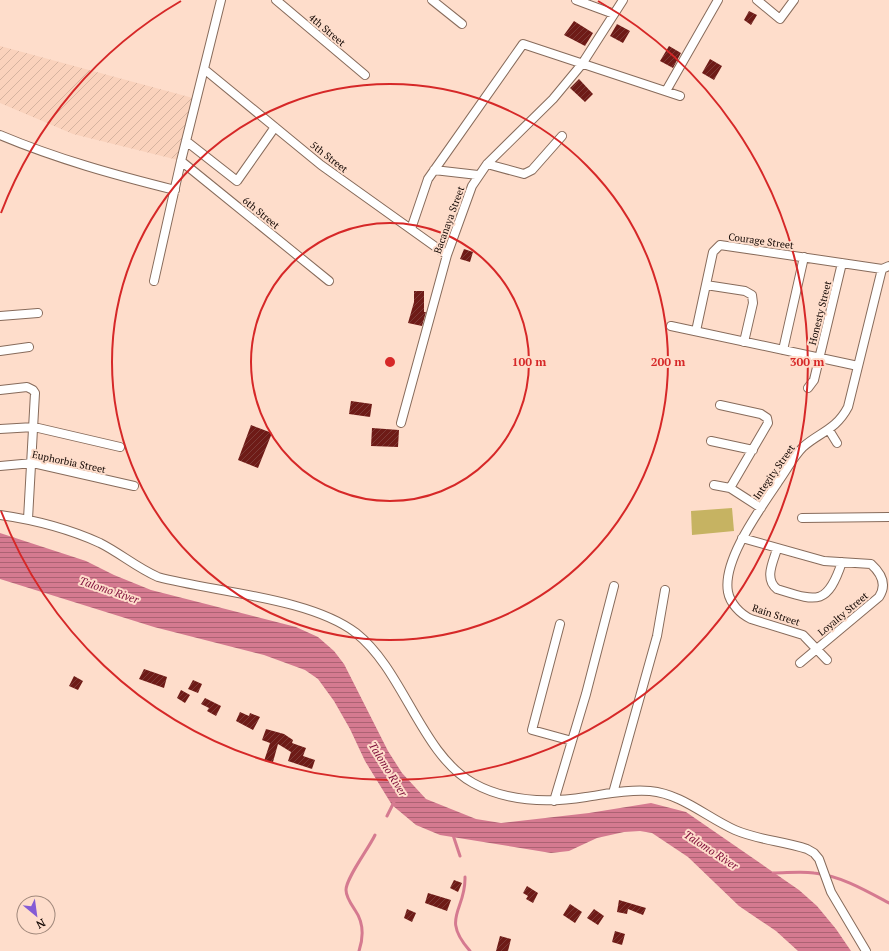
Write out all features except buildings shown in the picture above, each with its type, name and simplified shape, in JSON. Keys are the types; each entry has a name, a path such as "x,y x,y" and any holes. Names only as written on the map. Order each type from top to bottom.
{"street":[{"path":"154,281 181,161 221,0"},
{"name":"4th Street","path":"276,0 365,75"},
{"path":"432,0 462,24"},
{"path":"576,0 614,14"},
{"name":"Bacanaya Street","path":"401,423 447,254 466,198 478,175 487,164 552,99 582,64 622,0"},
{"path":"666,91 718,0"},
{"path":"757,0 780,19 794,0"},
{"path":"411,230 424,188 434,170 523,44 680,96"},
{"name":"5th Street","path":"204,69 321,165 447,254"},
{"path":"186,141 237,181 275,127"},
{"path":"0,135 31,148 83,166 175,190"},
{"path":"487,164 524,174 532,170 562,136"},
{"name":"6th Street","path":"181,161 329,281"},
{"path":"434,170 478,175"},
{"name":"Courage Street","path":"696,331 713,252 720,245 885,268"},
{"path":"783,350 804,257"},
{"name":"Honesty Street","path":"808,388 814,380 842,263"},
{"name":"Integity Street","path":"735,606 728,593 728,586 733,562 742,538 796,455 810,442 829,430 843,417 848,407 885,268"},
{"path":"706,285 745,291 752,295 753,303 744,342"},
{"path":"0,316 38,313"},
{"path":"670,326 858,366"},
{"path":"0,351 29,347"},
{"path":"0,390 27,387 33,390 36,398 28,519"},
{"path":"720,405 761,414 767,418 768,423 730,488"},
{"path":"0,429 34,426 120,447"},
{"path":"829,430 837,443"},
{"path":"711,441 753,450"},
{"name":"Euphorbia Street","path":"0,466 32,463 134,486"},
{"path":"714,485 730,488 761,508"},
{"path":"0,515 59,526 100,543 144,571 158,577 278,602 325,616 339,622 356,633 380,659 429,735 455,769 472,783 492,791 529,800 554,801 613,793 649,791 672,796 745,834 807,849 814,853 822,865 831,892 866,951"},
{"path":"802,518 889,517"},
{"name":"Loyalty Street","path":"742,538 805,557 871,564 876,568 884,582 883,591 879,597 800,663"},
{"path":"777,549 770,573 773,586 777,589 810,599 822,596 829,590 837,576 842,562"},
{"path":"554,801 572,742 614,586"},
{"path":"613,793 657,636 665,590"},
{"name":"Rain Street","path":"735,606 750,619 797,632 807,639 827,660"},
{"path":"560,624 532,730 572,742"}],"shaded area":[{"path":"0,46 193,98 178,160 73,134 0,103"},
{"path":"732,508 734,531 692,535 691,511"}],"water":[{"name":"Talomo River","path":"0,533 86,561 114,575 151,590 296,627 318,637 334,651 344,664 388,751 402,773 426,799 476,819 501,823 589,813 651,803 686,812 799,890 817,906 836,929 851,951 798,951 776,931 739,906 688,857 652,833 640,831 624,832 597,838 569,851 551,853 440,835 416,825 392,805 365,761 350,729 334,701 318,679 305,670 264,655 154,627 0,579"}],"waterway":[{"path":"387,816 394,802"},
{"path":"359,951 362,940 362,925 358,915 350,903 346,890 350,878 375,835"},
{"path":"453,835 460,856"},
{"path":"773,873 809,872 834,877 853,884 889,903"},
{"path":"465,877 464,889 455,922 461,939 470,951"}]}
